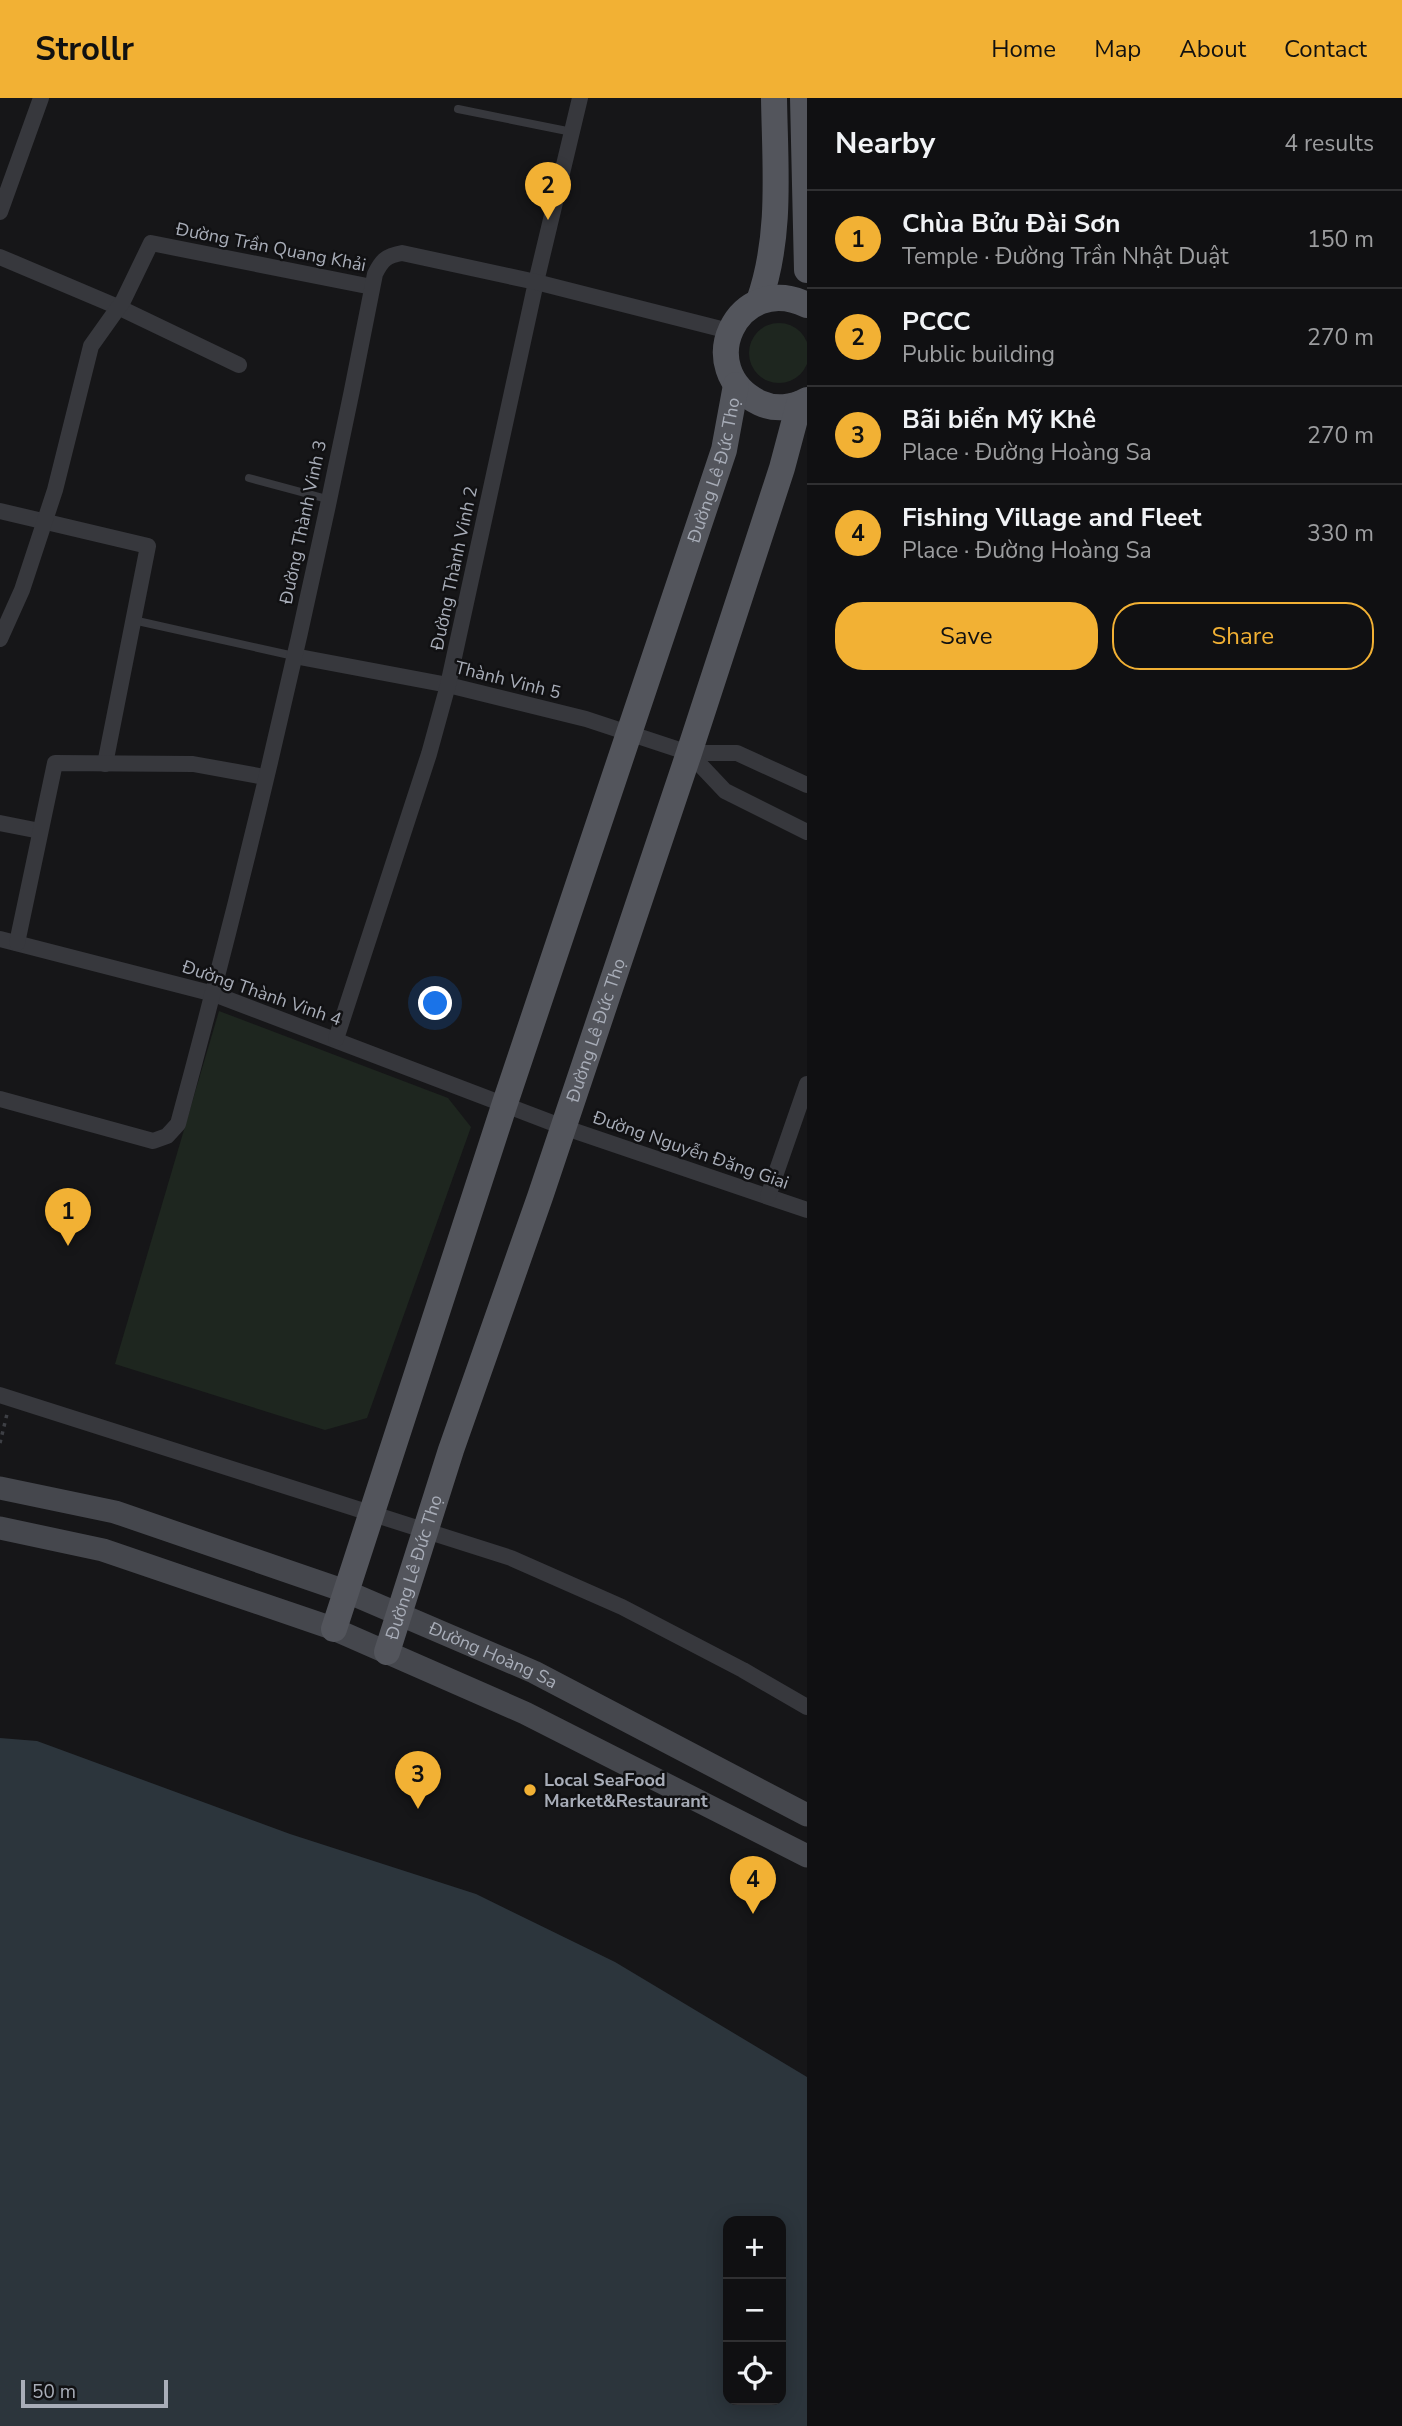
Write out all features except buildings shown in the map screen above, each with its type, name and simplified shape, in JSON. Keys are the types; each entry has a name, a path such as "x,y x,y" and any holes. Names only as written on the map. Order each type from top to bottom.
{"main road":[{"path":"759,302 772,255 775,232 774,98"},
{"path":"803,98 807,270"},
{"path":"803,402 782,408 749,398 729,373 725,345 737,318 747,308 759,302 777,297 807,305"},
{"name":"Đường Lê Đức Thọ","path":"334,1629 504,1105 724,450 736,385"},
{"name":"Đường Lê Đức Thọ","path":"387,1652 451,1450 564,1127 803,402"},
{"name":"Đường Hoàng Sa","path":"0,1488 115,1512 345,1591 534,1672 807,1815"},
{"path":"0,1528 103,1550 334,1629 526,1713 807,1856"}],"street":[{"path":"0,212 41,98"},
{"name":"Đường Thành Vinh 2","path":"336,1038 429,754 448,685 536,282 580,98"},
{"path":"775,153 806,151"},
{"name":"Đường Trần Quang Khải","path":"0,639 22,590 55,490 91,346 118,307 151,243 372,287"},
{"name":"Đường Thành Vinh 3","path":"0,1099 153,1141 167,1136 178,1124 214,994 294,656 372,287 382,260 402,253 536,282 729,331"},
{"path":"0,257 118,307 239,365"},
{"path":"0,511 148,546 105,764"},
{"name":"Thành Vinh 5","path":"294,656 448,685 628,732 689,753"},
{"path":"689,753 737,753 807,785"},
{"path":"689,753 726,790 807,832"},
{"path":"17,943 55,763 192,764 265,777"},
{"path":"0,824 40,831"},
{"name":"Đường Thành Vinh 4","path":"0,939 214,994 336,1038 564,1127"},
{"path":"768,1196 807,1084"},
{"name":"Đường Nguyễn Đăng Giai","path":"564,1127 807,1210"},
{"path":"6,1396 511,1558 572,1584 690,1642 807,1707"}],"lane":[{"path":"458,109 572,132"},
{"path":"249,478 327,499"},
{"path":"133,620 294,656"}],"path":[{"path":"0,1443 6,1396"}],"shaded area":[{"path":"779,323 796,328 804,336 809,353 804,370 796,378 779,383 762,378 754,370 749,353 754,336 762,328"},
{"path":"219,1011 448,1098 471,1127 367,1418 325,1430 115,1364"},
{"path":"0,1738 37,1741 290,1834 476,1894 615,1962 807,2077 807,2426 0,2426"}],"place":[{"name":"PCCC","path":"548,220"},
{"name":"Chùa Bửu Đài Sơn","path":"68,1246"},
{"name":"Local SeaFood Market&Restaurant","path":"530,1790"},
{"name":"Bãi biển Mỹ Khê","path":"418,1809"},
{"name":"Fishing Village and Fleet","path":"753,1914"}]}
